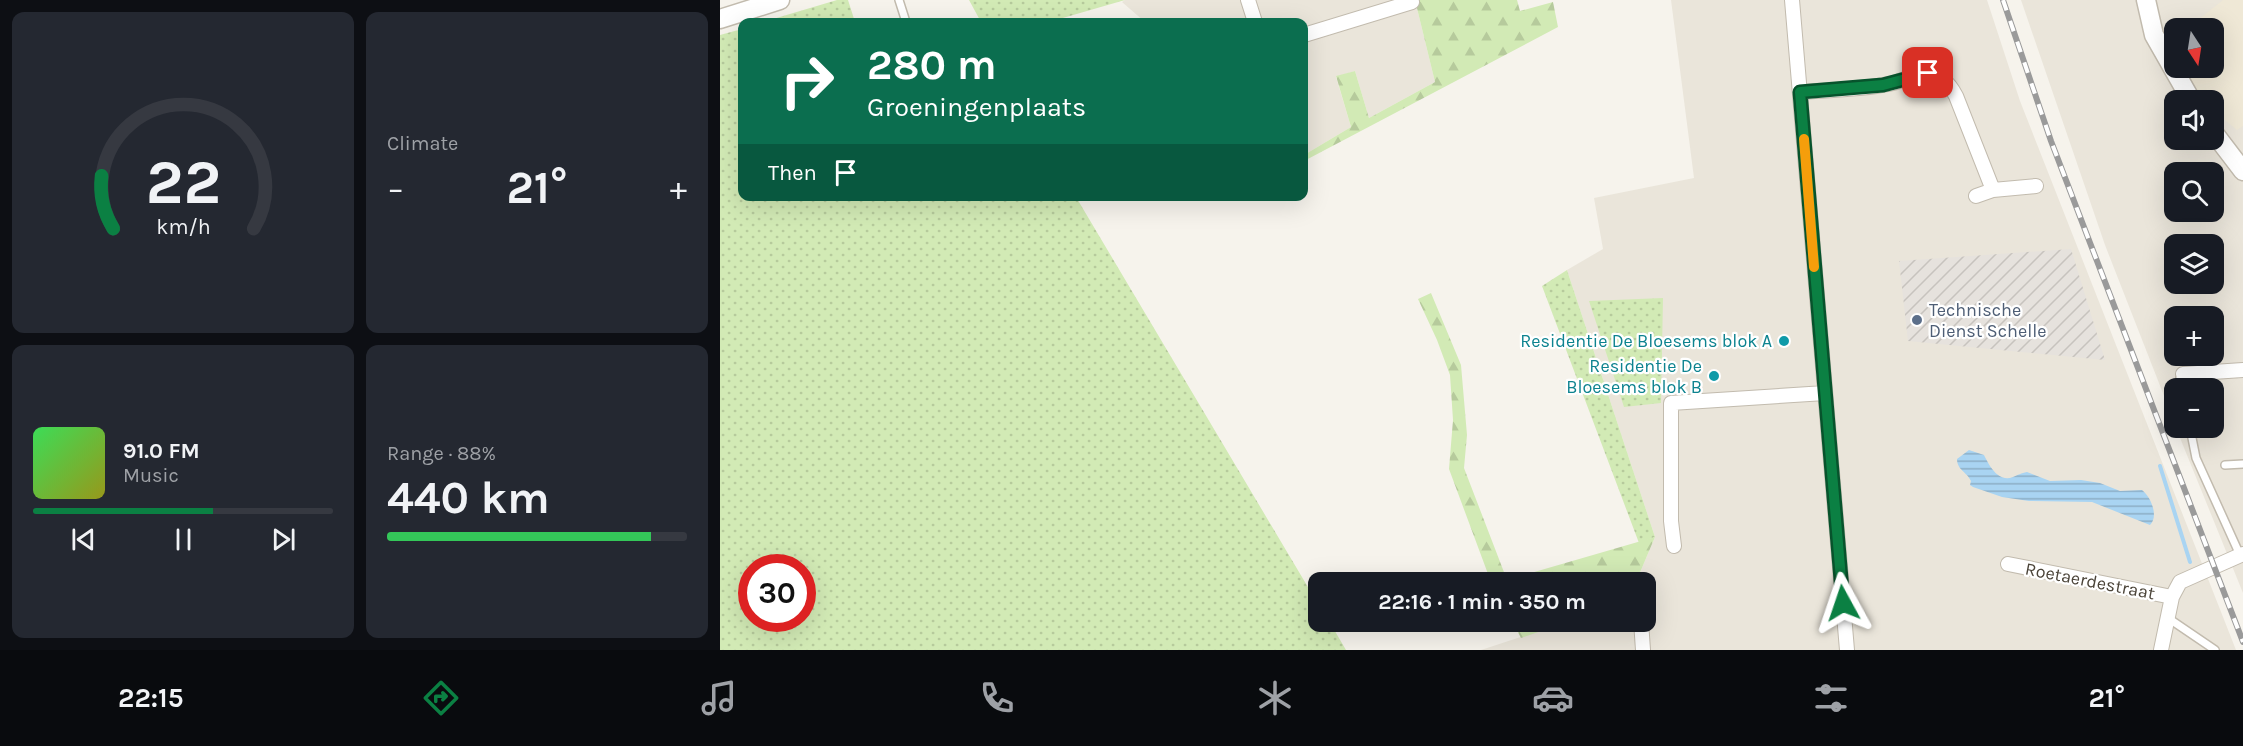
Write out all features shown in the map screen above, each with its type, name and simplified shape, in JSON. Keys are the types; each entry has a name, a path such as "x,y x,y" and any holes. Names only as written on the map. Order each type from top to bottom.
{"street":[{"path":"720,19 780,0"},
{"path":"1248,0 1254,18"},
{"path":"1792,0 1846,650"},
{"path":"2146,0 2154,35 2185,90"},
{"path":"1308,33 1412,2"},
{"path":"1800,92 1883,85 1920,74 1937,75 1947,83 1956,96 1992,190"},
{"path":"2224,145 2243,171"},
{"path":"1976,196 1992,190 2036,186"},
{"path":"2183,374 2243,370"},
{"path":"1674,546 1671,521 1671,403 1825,393"},
{"path":"2161,650 2172,597 2180,582 2242,557"},
{"name":"Roetaerdestraat","path":"2008,564 2172,597"},
{"path":"1642,632 1643,650"}],"lane":[{"path":"899,0 905,18"},
{"path":"2180,378 2183,374"},
{"path":"2192,438 2196,458 2242,557"},
{"path":"2225,465 2243,464"},
{"path":"2168,618 2215,650"}],"shaded area":[{"path":"1125,0 1415,0 1435,82 1369,118 1355,71 1336,77 1351,127 1308,153 1308,18 1140,18 1122,2"},
{"path":"1671,0 1987,0 2020,101 2236,650 1481,650 1536,632 1656,632 1656,572 1640,572 1655,537 1567,270 1603,249 1594,198 1694,178"},
{"path":"2021,0 2243,0 2243,593 2180,438 2224,438 2224,378 2164,378 2164,396 2105,245"},
{"path":"2223,0 2243,0 2243,126 2237,130 2224,119 2224,90 2193,90 2185,79 2224,78 2224,18 2200,18"},
{"name":"Technische Dienst Schelle","path":"2071,249 2105,360 1908,341 1899,261"}],"green space":[{"path":"837,0 848,0 854,18 776,18"},
{"path":"969,0 1125,0 1063,18 979,18"},
{"path":"1415,0 1517,0 1520,11 1553,2 1558,27 1308,159 1308,153 1351,127 1336,76 1355,71 1369,118 1435,82"},
{"path":"738,30 738,201 1078,201 1308,587 1308,632 1335,632 1346,650 720,650 720,35"},
{"path":"1567,270 1655,537 1639,543 1542,286"},
{"path":"1431,293 1461,365 1467,435 1464,468 1504,572 1487,572 1449,469 1453,420 1450,375 1418,299"},
{"path":"1663,298 1661,403 1624,407 1589,301"},
{"path":"1655,537 1640,572 1535,572"},
{"path":"1518,632 1538,632 1521,638"}],"water":[{"path":"1969,450 1984,455 1995,472 2003,478 2027,472 2050,481 2081,480 2100,483 2120,491 2142,490 2153,507 2153,521 2150,525 2092,502 2029,501 2002,497 1973,487 1957,459"}],"waterway":[{"path":"2160,466 2190,562"}],"railway":[{"path":"2003,0 2051,141 2243,642"}],"slow traffic":[{"path":"1804,139 1814,267"}],"place":[{"name":"Technische Dienst Schelle","path":"1917,320"},
{"name":"Residentie De Bloesems blok A","path":"1784,341"},
{"name":"Residentie De Bloesems blok B","path":"1714,376"}],"route":[{"path":"1843,603 1800,92 1892,84 1928,73"}]}
